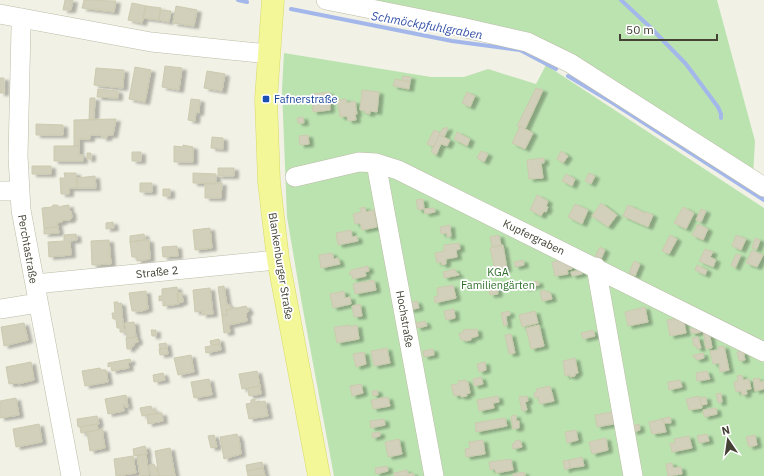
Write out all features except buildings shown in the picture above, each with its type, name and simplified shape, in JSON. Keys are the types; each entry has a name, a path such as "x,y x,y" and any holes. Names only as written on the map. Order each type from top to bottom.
{"main road":[{"name":"Blankenburger Straße","path":"273,0 266,99 267,153 272,215 278,259 319,476"}],"street":[{"path":"326,0 527,42 570,63 764,187"},
{"path":"0,14 151,42 269,54"},
{"name":"Perchtastraße","path":"23,18 21,28 18,156 21,210 72,476"},
{"name":"Kupfergraben","path":"295,177 359,162 376,163 398,170 596,267 764,352"},
{"name":"Hochstraße","path":"376,163 434,476"},
{"path":"0,191 19,191"},
{"name":"Straße 2","path":"35,284 278,259"},
{"path":"596,267 633,476"},
{"path":"0,309 38,303"}],"green space":[{"path":"347,0 717,0 755,141 753,176 561,50"},
{"name":"KGA Familiengärten","path":"284,53 431,77 464,77 488,69 536,84 546,65 764,208 764,476 334,476 287,217 282,89"}],"waterway":[{"name":"Schmöckpfuhlgraben","path":"238,0 247,2"},
{"path":"621,0 686,64 718,107 721,118"},
{"name":"Schmöckpfuhlgraben","path":"291,9 452,41 520,50 556,69"},
{"name":"Schmöckpfuhlgraben","path":"568,76 613,103 764,200"}],"place":[{"name":"Fafnerstraße","path":"266,99"}]}
